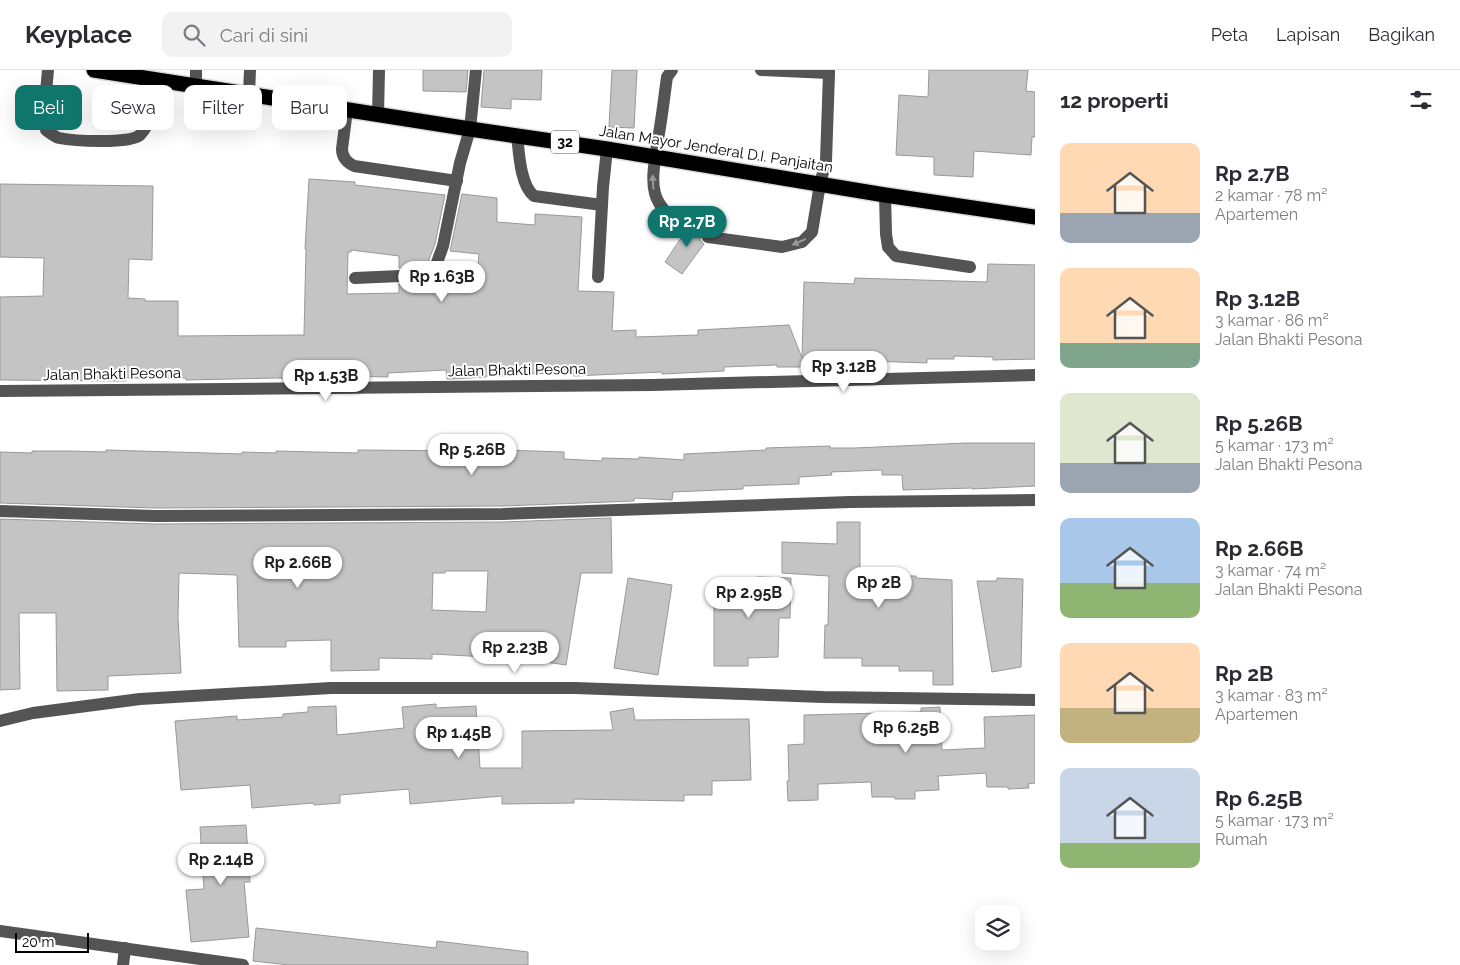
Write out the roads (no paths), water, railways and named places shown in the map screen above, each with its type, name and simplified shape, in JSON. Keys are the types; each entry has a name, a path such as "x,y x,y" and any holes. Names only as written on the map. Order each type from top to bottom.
{"highway":[{"name":"Jalan Mayor Jenderal D.I. Panjaitan","path":"94,70 112,71 160,81 196,77 221,85"},
{"name":"Jalan Mayor Jenderal D.I. Panjaitan","path":"347,110 654,156 885,195 1035,217"}],"street":[{"path":"48,70 45,104 46,130 58,138 127,140 138,137 145,129 151,116 160,81"},
{"path":"250,70 250,85"},
{"path":"378,115 379,70"},
{"path":"355,278 423,274 435,268 443,246 470,129 476,70"},
{"path":"672,70 667,77 654,156 652,183 658,201 668,215 688,228"},
{"path":"708,237 782,247 802,242 812,232 826,161 829,71 760,70"},
{"path":"344,130 342,154 348,163 354,166 457,181"},
{"path":"516,135 524,179 531,194 534,196 602,205"},
{"path":"598,277 607,149"},
{"path":"885,195 888,248 896,256 970,267"},
{"name":"Jalan Bhakti Pesona","path":"0,392 652,385 1035,375"},
{"path":"0,511 155,516 503,514 850,502 1035,500"},
{"path":"0,721 32,713 140,700 331,688 576,688 823,697 1035,700"},
{"path":"0,931 243,965"},
{"path":"123,965 125,948"}],"tunnel":[{"path":"688,228 708,237"}]}
